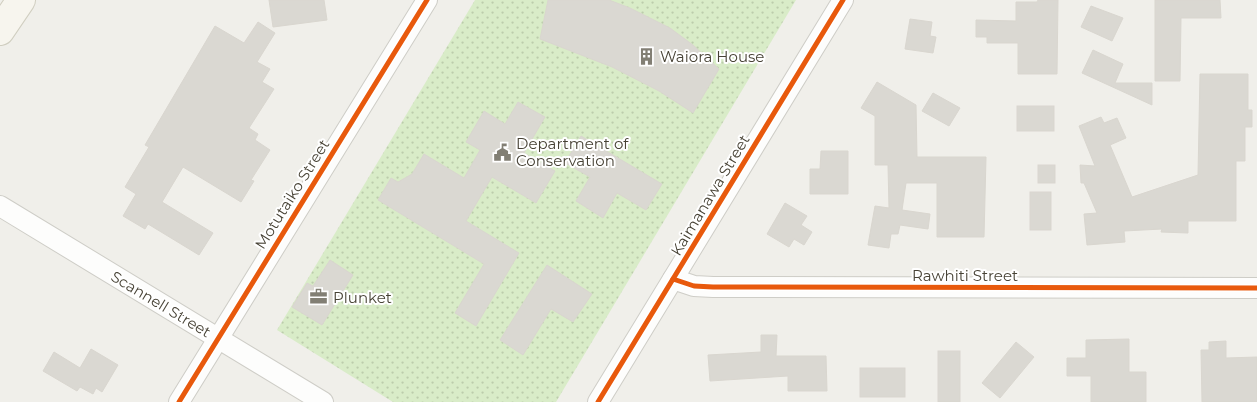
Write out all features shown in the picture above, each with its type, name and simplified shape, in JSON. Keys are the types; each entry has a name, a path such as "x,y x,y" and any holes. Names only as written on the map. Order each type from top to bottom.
{"main road":[{"path":"0,32 21,0"}],"street":[{"name":"Motutaiko Street","path":"180,402 427,0"},
{"name":"Kaimanawa Street","path":"598,402 843,0"},
{"name":"Scannell Street","path":"0,206 323,402"},
{"name":"Rawhiti Street","path":"674,279 694,286 713,288 1257,288"}],"green space":[{"path":"475,0 796,0 556,402 393,402 277,330"}],"building":[{"path":"269,0 324,0 327,20 273,27"},
{"name":"Waiora House","path":"548,0 609,0 630,8 670,28 693,45 719,69 693,113 659,91 612,67 540,39"},
{"path":"1038,0 1058,0 1057,74 1018,74 1018,43 987,43 987,37 976,37 976,20 1016,21 1016,2 1037,2"},
{"path":"1155,0 1220,0 1221,18 1181,18 1180,81 1155,81"},
{"path":"1091,6 1123,18 1112,41 1081,27"},
{"path":"910,19 932,22 930,36 936,37 933,53 905,49"},
{"path":"258,22 275,33 257,62 270,69 262,82 274,89 249,128 258,134 255,140 270,150 251,180 254,181 241,202 183,167 162,202 213,233 199,255 148,224 145,229 123,216 136,194 125,187 149,147 145,145 215,26 244,43"},
{"path":"1093,50 1123,64 1115,83 1152,83 1152,105 1082,73"},
{"path":"1200,74 1248,74 1248,110 1252,110 1252,127 1245,127 1245,161 1236,161 1236,221 1188,221 1188,233 1161,232 1162,229 1124,231 1125,242 1087,245 1084,214 1097,213 1084,183 1081,183 1080,165 1095,166 1079,126 1101,117 1104,123 1117,118 1126,138 1110,145 1132,197 1198,175"},
{"path":"877,82 916,105 917,157 986,157 984,237 937,237 937,183 906,183 902,210 930,214 928,229 900,225 898,234 891,234 889,248 868,245 875,206 889,208 888,165 875,165 875,116 861,108"},
{"path":"933,93 960,108 949,126 922,111"},
{"path":"518,102 545,117 524,153 555,171 536,203 492,177 466,221 519,253 476,326 455,313 484,264 378,200 391,178 398,182 412,174 424,154 464,178 480,150 466,142 484,111 505,124"},
{"path":"1017,106 1054,106 1054,131 1017,131"},
{"path":"581,136 662,184 646,210 617,193 603,218 576,201 590,177 565,163"},
{"path":"821,151 848,151 848,194 810,194 810,169 820,169"},
{"path":"1038,165 1055,165 1055,183 1038,183"},
{"path":"1030,192 1051,192 1051,230 1030,230"},
{"path":"785,203 807,216 801,225 812,232 804,245 794,239 789,247 767,234"},
{"name":"Plunket","path":"330,260 353,275 322,325 292,307 307,283 313,286"},
{"path":"547,265 592,294 573,322 551,309 523,355 500,340"},
{"path":"761,335 777,335 776,356 826,356 827,391 788,391 788,376 710,381 708,355 761,352"},
{"path":"1129,339 1129,372 1146,372 1146,402 1091,402 1091,376 1067,376 1067,358 1086,358 1086,340"},
{"path":"1226,341 1226,358 1257,357 1257,402 1202,402 1201,350 1209,350 1209,342"},
{"path":"1016,342 1034,357 1000,398 982,383"},
{"path":"91,349 118,365 102,392 96,388 93,394 80,387 77,391 43,371 54,352 80,368"},
{"path":"938,351 960,351 960,402 938,402"},
{"path":"860,368 905,368 905,397 860,397"}],"cycle path":[{"path":"179,402 427,0"},
{"path":"598,402 843,0"},
{"path":"673,279 694,286 713,287 1257,288"}],"place":[{"name":"Waiora House","path":"646,56"},
{"name":"Department of Conservation","path":"502,152"},
{"name":"Plunket","path":"319,297"}]}
